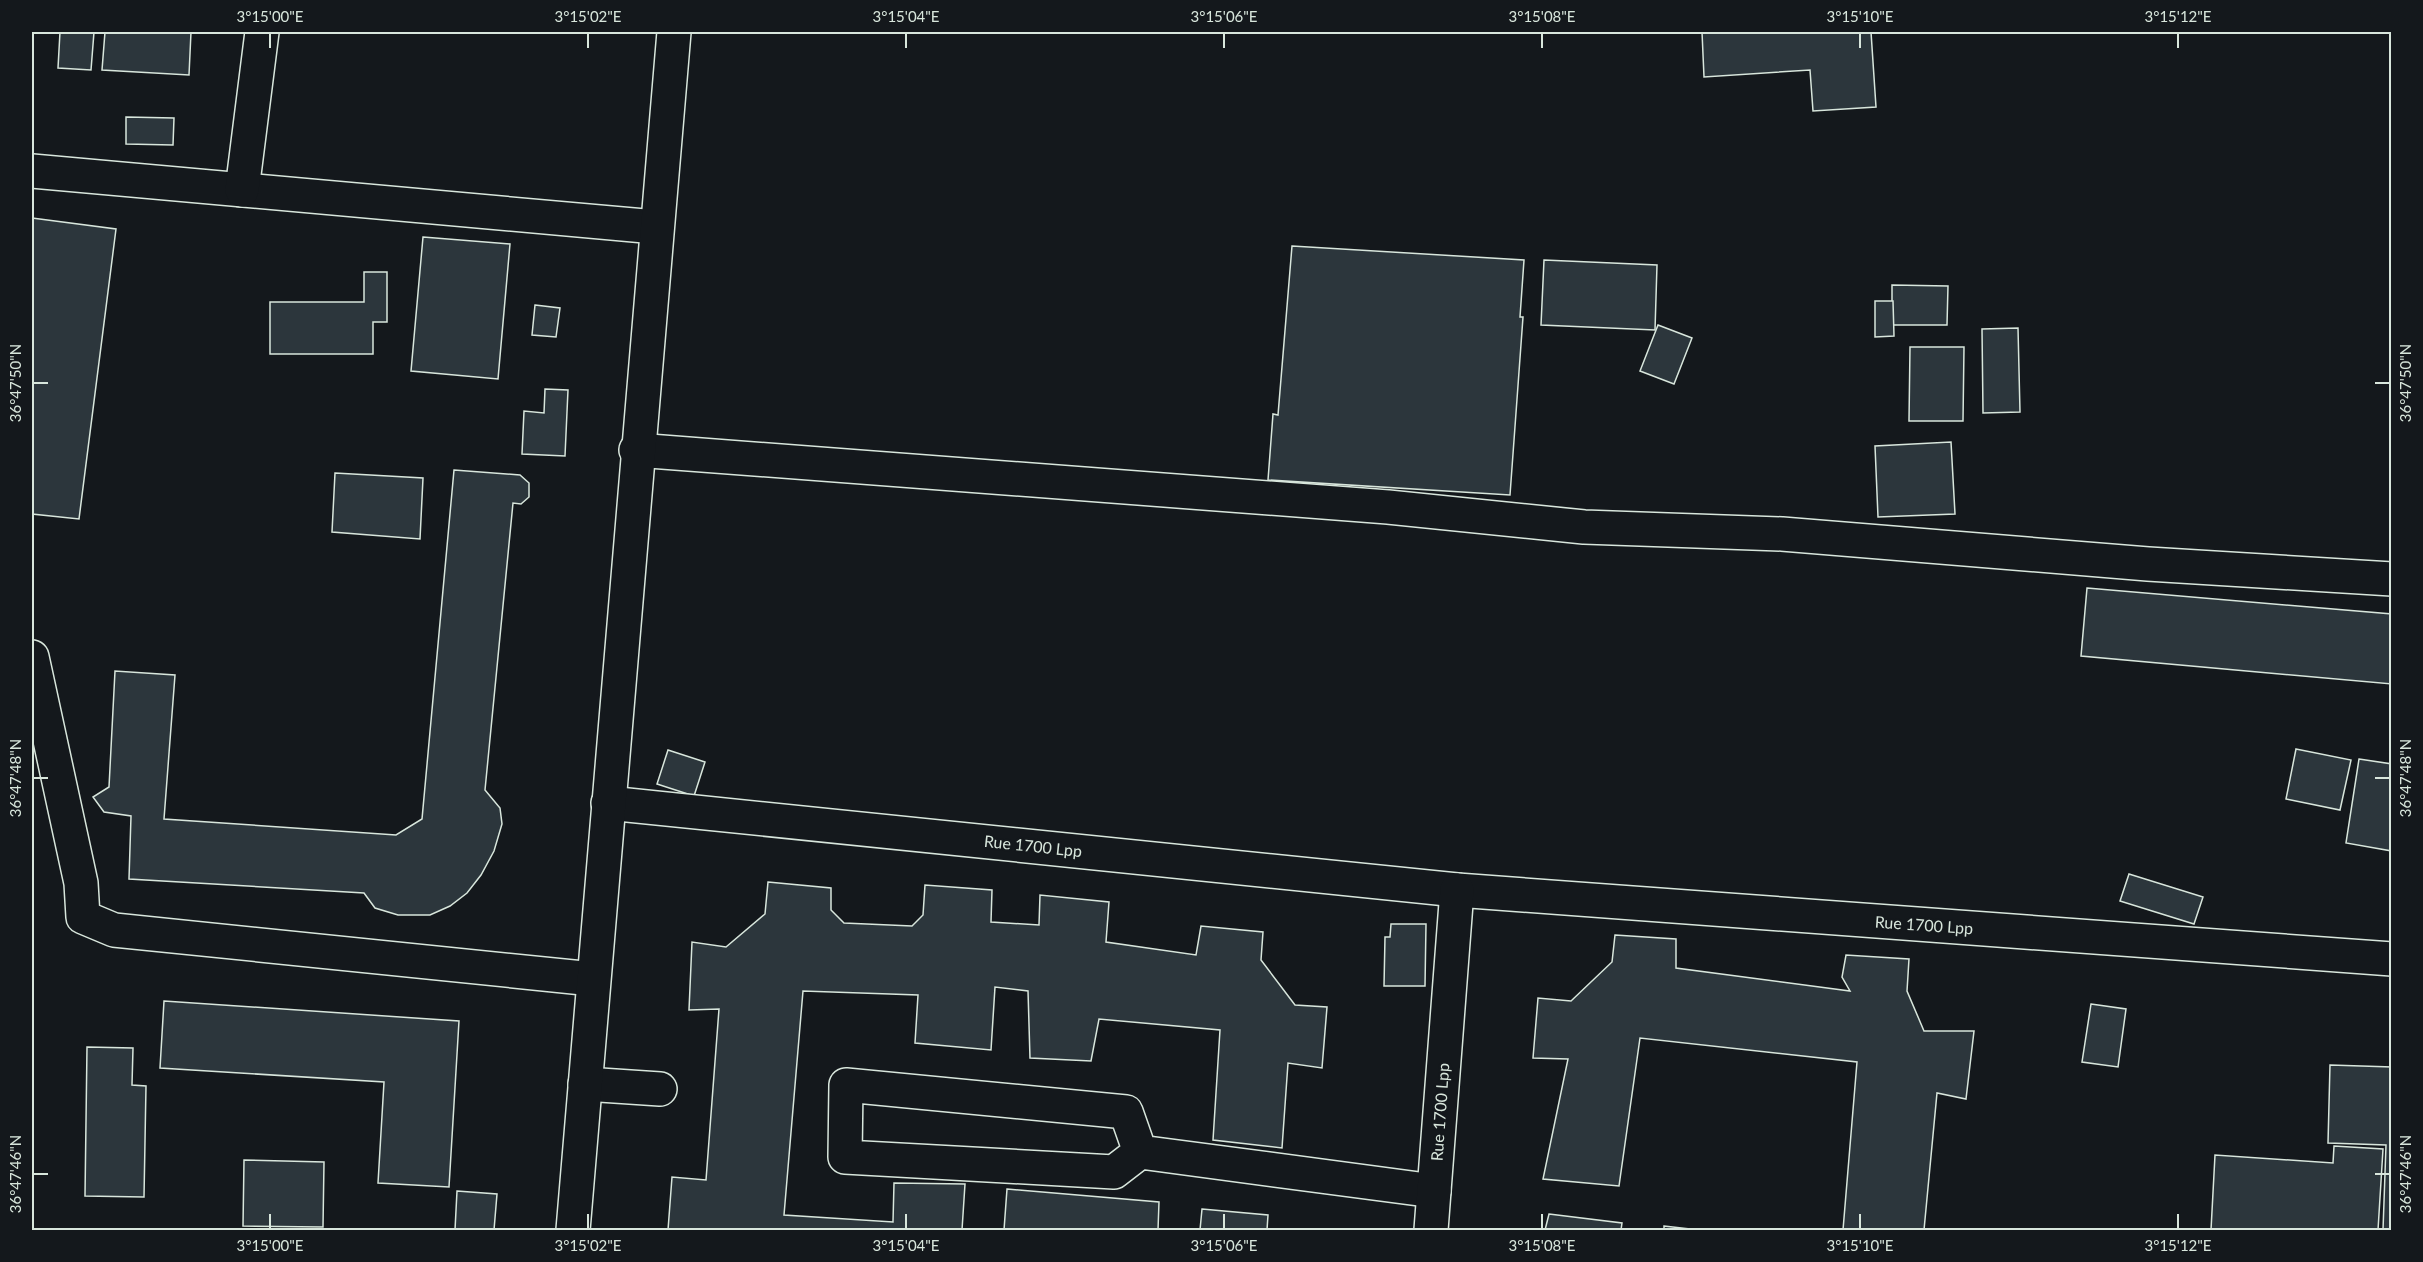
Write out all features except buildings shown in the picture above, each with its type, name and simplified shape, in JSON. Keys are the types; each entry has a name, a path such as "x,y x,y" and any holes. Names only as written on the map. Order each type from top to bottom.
{"street":[{"path":"242,190 262,32"},
{"path":"573,1230 636,450 674,32"},
{"path":"32,171 656,227"},
{"path":"636,450 1388,507 1584,527 1782,534 2148,564 2391,579"},
{"path":"32,657 81,883 83,917 114,930 593,979"},
{"name":"Rue 1700 Lpp","path":"608,803 1457,890 2391,959"},
{"name":"Rue 1700 Lpp","path":"1431,1230 1457,890"},
{"path":"585,1084 660,1089"},
{"path":"1140,1152 1126,1112 846,1085 845,1157 1114,1172 1140,1152 1434,1191"}]}
